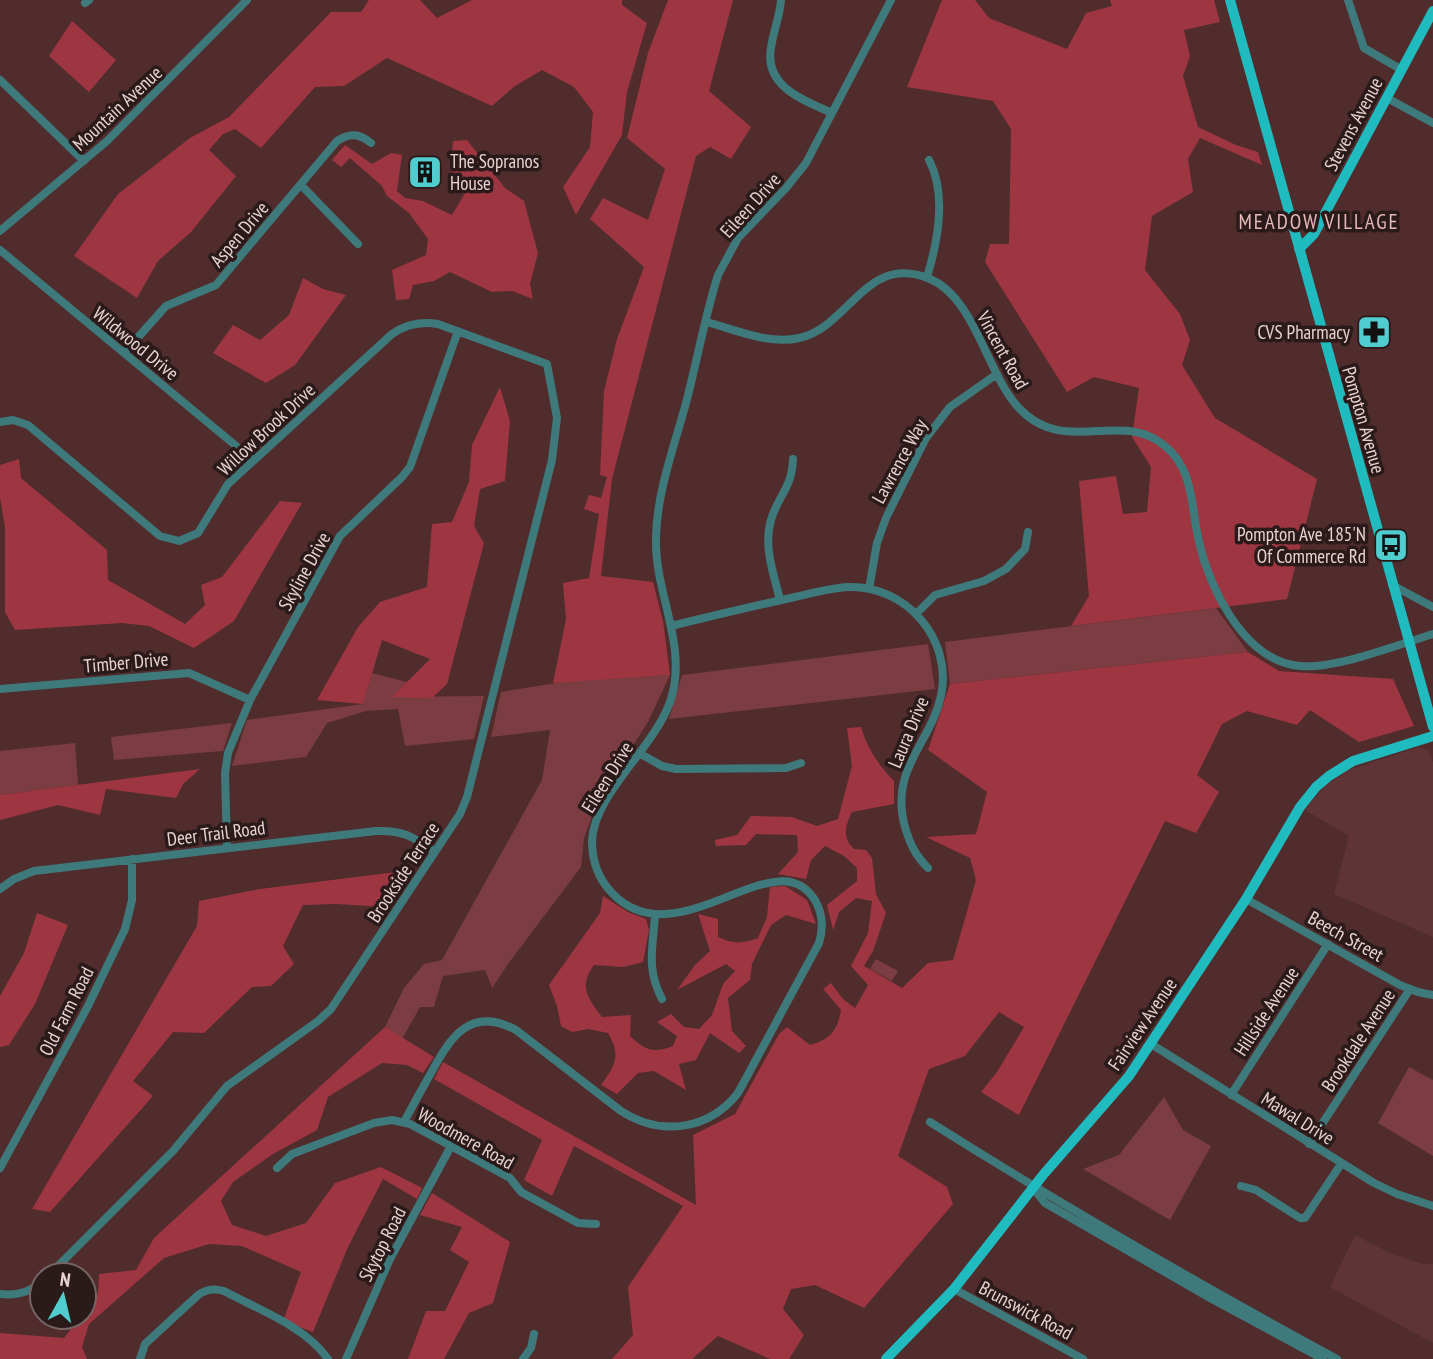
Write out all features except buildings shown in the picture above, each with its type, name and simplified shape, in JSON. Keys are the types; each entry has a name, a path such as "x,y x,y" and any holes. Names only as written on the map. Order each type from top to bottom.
{"main road":[{"name":"Pompton Avenue","path":"1230,0 1433,727"},
{"name":"Stevens Avenue","path":"1299,250 1314,234 1433,11"},
{"path":"1289,214 1305,224 1322,219"},
{"name":"Fairview Avenue","path":"886,1359 954,1289 1151,1045 1246,898 1300,807 1323,781 1345,766 1361,758 1433,736"}],"street":[{"name":"Mountain Avenue","path":"0,231 84,161 154,96 247,0"},
{"path":"781,0 770,50 773,74 780,85 791,93 832,113"},
{"name":"Eileen Drive","path":"404,1122 451,1039 468,1026 489,1022 516,1030 621,1111 644,1123 661,1127 687,1126 712,1117 726,1106 743,1085 819,943 822,925 818,907 812,896 803,888 791,883 765,883 671,915 655,915 637,910 615,897 600,877 593,853 592,836 599,812 664,717 673,689 676,661 671,626 657,571 657,522 718,275 732,247 748,226 800,172 891,0"},
{"path":"1348,0 1364,48 1402,70"},
{"path":"0,80 84,161"},
{"path":"1387,98 1433,123"},
{"name":"Aspen Drive","path":"124,353 166,306 216,285 341,138 357,135 371,144"},
{"path":"707,322 772,339 802,338 824,328 866,287 878,280 905,274 927,277 937,236 938,177 929,160"},
{"path":"301,184 358,244"},
{"name":"Wildwood Drive","path":"0,250 253,460"},
{"name":"Vincent Road","path":"927,277 946,288 957,299 997,374 1016,405 1029,417 1044,426 1069,433 1132,430 1154,438 1173,452 1188,478 1198,540 1214,587 1236,624 1263,653 1285,663 1315,666 1433,634"},
{"name":"Willow Brook Drive","path":"0,422 13,420 28,425 160,536 173,540 186,539 198,533 228,484 397,330 424,322 438,324 547,364"},
{"name":"Skyline Drive","path":"227,847 225,773 228,753 250,700 340,536 410,467 458,331"},
{"name":"Brookside Terrace","path":"63,1261 173,1151 227,1086 331,1009 460,814 467,797 552,460 556,418 547,364"},
{"name":"Lawrence Way","path":"869,589 877,543 886,519 926,439 950,407 997,374"},
{"path":"780,600 768,546 768,530 775,509 792,477 793,459"},
{"path":"916,614 935,595 984,582 1006,569 1025,549 1028,532"},
{"path":"1392,585 1433,607"},
{"name":"Laura Drive","path":"671,626 840,588 869,589 893,597 916,614 935,641 943,678 938,705 909,765 902,795 904,822 915,855 928,868"},
{"name":"Timber Drive","path":"0,689 189,673 250,700"},
{"path":"639,753 662,766 676,769 786,768 801,763"},
{"name":"Deer Trail Road","path":"0,888 34,871 227,847 391,831 409,834 435,852"},
{"name":"Old Farm Road","path":"0,1168 87,1008 125,929 132,900 132,859"},
{"name":"Beech Street","path":"1246,898 1410,989 1433,995"},
{"path":"655,915 651,965 653,983 662,999"},
{"name":"Hillside Avenue","path":"1231,1095 1328,944"},
{"name":"Brookdale Avenue","path":"1310,1144 1410,989"},
{"name":"Mawal Drive","path":"1151,1045 1341,1164 1385,1189 1433,1206"},
{"name":"Woodmere Road","path":"277,1168 292,1154 374,1123 386,1120 404,1122 510,1178 521,1192 578,1223 596,1224"},
{"path":"930,1122 1116,1239 1323,1359"},
{"name":"Skytop Road","path":"346,1359 390,1259 451,1146"},
{"path":"1241,1186 1256,1190 1305,1218 1341,1164"},
{"name":"Brunswick Road","path":"954,1289 1083,1359"},
{"path":"140,1359 145,1345 197,1296 207,1290 224,1291 295,1329 313,1341 328,1359"},
{"path":"0,1294 15,1295 28,1291"},
{"path":"1274,1329 1337,1359"},
{"path":"523,1359 531,1348 534,1335"}],"shaded area":[{"path":"369,0 420,0 437,18 472,0 622,0 622,5 647,23 627,92 622,135 576,215 563,187 590,147 593,112 574,87 542,70 515,86 492,106 387,58 344,86 315,87 261,148 235,129 223,134 209,150 236,176 191,232 158,261 137,298 74,256 118,194 190,138 229,117 331,12 361,12"},
{"path":"668,0 733,0 709,91 751,127 731,159 710,147 696,156 612,479 601,576 653,582 663,621 670,675 553,683 566,619 563,583 589,578 599,514 584,509 589,495 601,498 607,477 600,475 604,391 617,339 644,267 590,219 603,198 648,220 665,169 627,138 648,53"},
{"path":"942,0 975,0 989,18 1067,49 1086,13 1112,6 1110,0 1214,0 1220,22 1184,30 1190,56 1183,76 1198,127 1258,152 1262,165 1200,138 1188,159 1193,192 1152,216 1145,270 1180,314 1190,340 1182,365 1215,418 1317,479 1287,599 1071,626 1089,596 1079,481 1116,476 1123,514 1147,512 1151,467 1132,437 1139,388 1094,377 1067,392 985,262 990,244 1009,244 1011,129 993,101 907,87"},
{"path":"72,21 116,60 89,92 49,56"},
{"path":"467,140 505,188 524,201 538,253 530,284 533,299 512,291 492,292 450,272 434,281 413,285 409,299 396,300 392,270 426,255 428,239 409,213 387,196 382,186 350,158 341,167 332,160 345,145 372,164 391,153 402,155 397,191 405,198 423,201 452,215 464,195 450,170 453,141"},
{"path":"303,278 323,289 346,295 295,365 266,383 213,353 233,325 260,340 289,315"},
{"path":"500,387 510,421 505,481 480,489 474,526 484,543 447,684 432,698 392,697 430,659 382,640 363,704 317,700 358,627 380,602 427,587 432,524 452,522 469,482 472,445"},
{"path":"19,459 21,478 107,550 108,580 185,624 205,605 201,585 222,577 280,501 302,503 234,621 194,648 149,626 122,623 15,630 5,612 5,528 0,497 0,465"},
{"path":"1216,608 1248,652 950,684 945,642"},
{"path":"928,644 935,689 669,719 682,675"},
{"path":"1248,652 1279,671 1393,679 1414,726 1359,742 1310,710 1297,725 1247,711 1222,724 1197,775 1219,792 1196,833 1165,821 1019,1115 981,1092 997,1072 1024,1027 999,1012 965,1056 929,1069 898,1156 947,1187 953,1204 864,1308 815,1285 791,1289 783,1309 804,1335 789,1359 770,1359 718,1336 692,1359 612,1359 633,1335 628,1287 683,1206 574,1146 552,1196 524,1180 542,1140 434,1079 443,1062 696,1205 693,1135 735,1114 779,1034 787,1027 810,1045 832,1033 841,1010 823,989 831,983 843,999 855,1008 868,985 851,966 868,933 872,901 856,898 839,912 833,930 827,905 857,881 857,868 844,856 825,846 811,860 806,879 778,874 798,852 797,835 756,834 746,845 716,846 715,840 737,835 751,816 792,817 817,826 838,819 852,766 847,728 861,727 874,756 894,781 894,804 852,812 846,827 850,845 854,849 866,850 872,858 876,894 886,913 873,951 864,966 902,988 928,963 953,960 976,880 970,858 926,837 976,834 987,792 928,750 950,684"},
{"path":"372,673 407,682 393,697 484,696 474,739 405,746 398,709 366,711 327,723 306,757 232,766 247,720 363,704"},
{"path":"670,675 648,722 598,800 584,838 581,867 492,988 485,970 443,976 434,1007 420,1007 402,1039 385,1027 404,988 424,964 442,960 542,780 550,730 491,737 501,692 569,681"},
{"path":"232,723 223,751 114,760 111,737"},
{"path":"75,743 78,785 0,795 0,751"},
{"path":"1419,747 1428,750 1433,763 1433,937 1334,894 1349,836 1305,810 1325,786 1349,770"},
{"path":"200,769 183,784 176,798 106,789 100,815 58,805 0,820 0,795"},
{"path":"412,870 386,907 303,905 283,946 294,964 271,986 252,987 204,1033 173,1032 133,1081 153,1096 50,1212 32,1209 197,926 199,901 260,889"},
{"path":"785,886 807,900 816,924 786,915 771,925 752,964 750,980 728,998 732,1031 746,1046 739,1053 710,1033 696,1060 679,1064 686,1090 654,1071 638,1073 617,1094 601,1085 615,1060 608,1033 588,1029 572,1032 561,1026 549,985 600,913 603,896 628,912 646,919 649,930 643,962 623,967 594,965 587,980 587,992 602,1017 631,1015 630,1036 640,1045 660,1050 673,1046 677,1036 657,1022 671,1014 684,1027 699,1029 712,1015 723,984 735,971 726,964 677,990 695,965 710,951 698,914 718,919 718,937 738,942 752,940 758,938 767,917 770,887"},
{"path":"37,913 68,925 35,1004 9,1045 0,1047 0,996 24,953"},
{"path":"876,959 898,971 892,981 870,969"},
{"path":"385,1027 434,1057 423,1073 407,1065 382,1063 328,1097 317,1130 273,1154 233,1182 221,1201 232,1225 266,1236 306,1223 335,1183 381,1167 422,1188 417,1199 383,1179 348,1247 313,1332 283,1321 301,1272 242,1246 209,1244 164,1258 98,1316 99,1274 136,1270 154,1238"},
{"path":"1409,1067 1433,1080 1433,1156 1378,1123"},
{"path":"1164,1097 1183,1130 1211,1146 1170,1220 1083,1169 1119,1155"},
{"path":"432,1193 510,1242 493,1303 469,1313 444,1359 408,1359 426,1311 445,1311 469,1262 450,1250 462,1227 420,1215"},
{"path":"1355,1235 1392,1254 1423,1264 1433,1264 1433,1343 1330,1287"},
{"path":"69,1331 87,1331 82,1347 87,1359 0,1359 0,1333 64,1338"}],"place":[{"name":"The Sopranos House","path":"425,172"},
{"name":"CVS Pharmacy","path":"1374,332"},
{"name":"Pompton Ave 185'N Of Commerce Rd","path":"1391,545"}],"district":[{"name":"MEADOW VILLAGE","path":"1319,221"}]}
